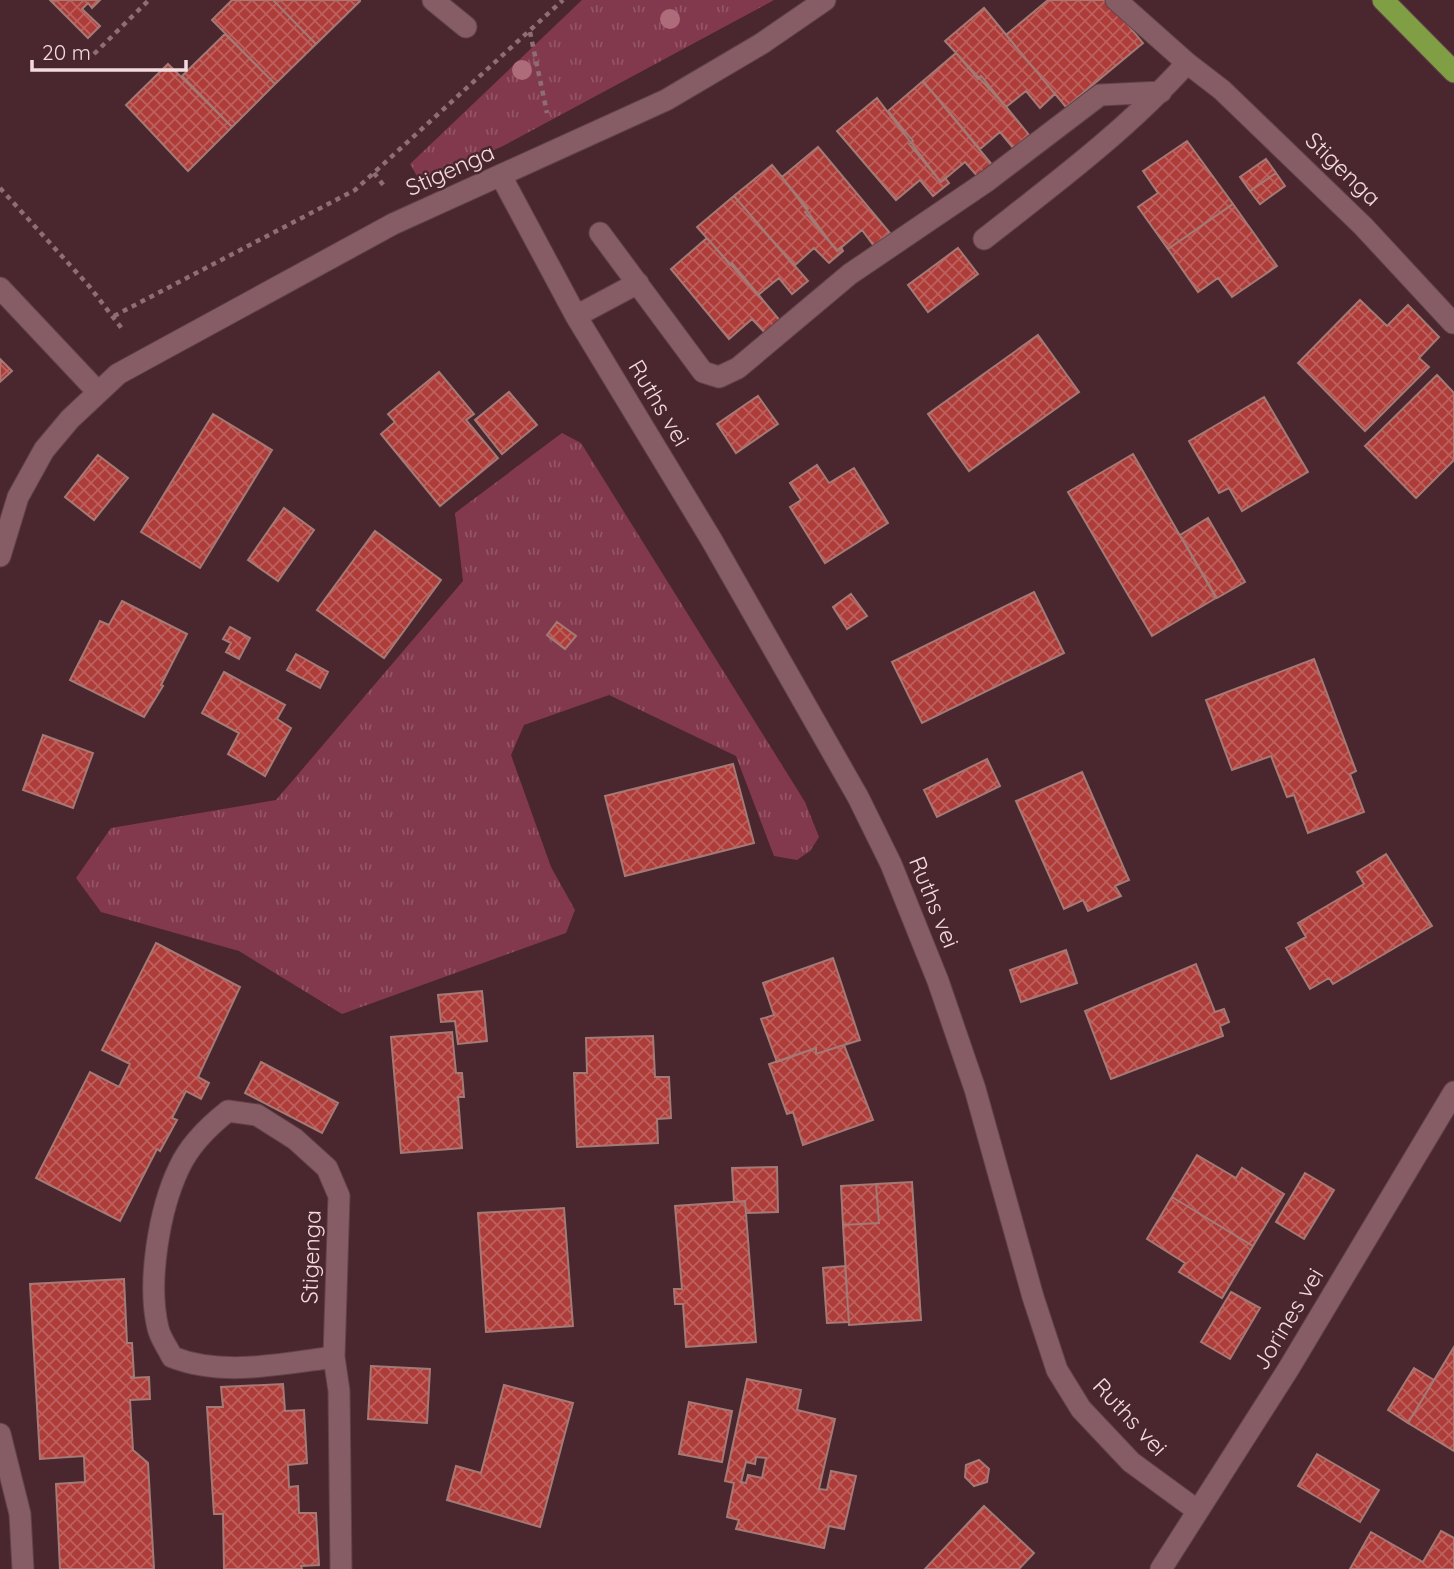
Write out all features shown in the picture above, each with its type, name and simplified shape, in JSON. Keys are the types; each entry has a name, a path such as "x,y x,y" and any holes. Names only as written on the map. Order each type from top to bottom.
{"highway":[{"path":"1383,0 1454,72"}],"street":[{"path":"433,0 467,27"},
{"name":"Stigenga","path":"0,556 18,497 44,450 97,391 141,359 393,224 666,100 761,44 825,0"},
{"name":"Stigenga","path":"1116,0 1186,63 1222,90 1363,226 1452,323"},
{"path":"984,239 1094,151 1161,92 1186,63"},
{"path":"600,233 703,372 719,377 738,368 850,274 987,181 1100,95 1161,92"},
{"name":"Ruths vei","path":"501,176 576,316 711,539 858,797 891,864 938,981 975,1089 1033,1297 1057,1370 1081,1409 1131,1462 1198,1511"},
{"path":"576,316 638,283"},
{"path":"0,288 97,391"},
{"name":"Jorines vei","path":"1161,1569 1289,1368 1454,1092"},
{"name":"Stigenga","path":"334,1357 257,1367 195,1366 172,1357 158,1329 155,1269 162,1223 179,1168 208,1127 228,1111 257,1115 295,1139 327,1168 339,1196 334,1357 339,1391 341,1569"},
{"path":"0,1434 20,1514 23,1569"}],"path":[{"path":"94,54 149,0"},
{"path":"0,188 114,316 355,190 563,0"},
{"path":"530,32 556,151"}],"green space":[{"path":"582,0 774,0 503,146 421,183 410,164"},
{"path":"562,433 581,443 805,802 819,837 810,851 797,860 774,856 736,756 609,695 524,725 511,755 551,867 575,910 566,933 342,1014 239,951 101,912 76,878 111,828 276,800 463,581 455,513"}],"building":[{"path":"50,0 100,0 92,8 88,3 82,9 100,26 88,38"},
{"path":"232,0 273,0 316,44 275,84 212,20"},
{"path":"273,0 360,0 360,1 316,44"},
{"path":"1048,0 1107,0 1143,43 1066,107 1006,35"},
{"path":"984,8 1055,94 1040,108 1026,91 1006,107 945,41"},
{"path":"225,34 275,84 232,127 182,76"},
{"path":"956,53 978,79 981,76 1030,136 1014,149 1000,132 980,149 923,81"},
{"path":"168,64 232,127 188,171 126,105"},
{"path":"923,81 993,166 979,178 965,162 941,182 909,144 913,141 888,111"},
{"path":"877,98 941,182 945,178 949,183 933,196 920,180 896,200 837,131"},
{"path":"1187,141 1233,204 1168,249 1138,207 1158,193 1143,171"},
{"path":"818,147 890,233 874,246 862,230 837,251 782,177"},
{"path":"1266,159 1276,173 1250,191 1240,177"},
{"path":"772,165 808,209 805,212 837,251 841,247 843,251 829,263 814,248 794,266 734,196"},
{"path":"1276,173 1285,186 1260,204 1250,191"},
{"path":"734,196 808,281 792,294 779,278 758,295 697,227"},
{"path":"1233,204 1277,266 1232,297 1218,278 1198,292 1168,249"},
{"path":"707,238 730,265 732,263 782,323 767,335 752,319 729,339 671,269"},
{"path":"958,248 978,274 928,312 908,285"},
{"path":"1360,300 1387,326 1408,305 1439,337 1419,358 1429,367 1365,431 1298,363"},
{"path":"1038,335 1079,392 969,471 928,414"},
{"path":"0,359 12,371 0,382"},
{"path":"439,372 474,414 466,420 498,458 440,506 381,434 395,422 388,414"},
{"path":"1437,375 1454,393 1454,460 1416,498 1365,446"},
{"path":"509,392 537,425 502,454 475,420"},
{"path":"758,396 778,424 736,453 717,424"},
{"path":"1264,397 1308,472 1242,511 1229,488 1219,493 1189,441"},
{"path":"213,414 272,450 200,568 141,532"},
{"path":"1133,454 1216,598 1152,636 1068,492"},
{"path":"98,455 128,478 94,520 65,497"},
{"path":"817,465 829,483 854,468 888,523 825,563 790,507 801,500 790,483"},
{"path":"284,508 314,530 278,581 248,560"},
{"path":"1208,518 1245,582 1217,598 1180,535"},
{"path":"375,531 441,580 384,658 317,610"},
{"path":"1034,592 1064,653 922,723 892,662"},
{"path":"851,594 867,616 847,629 833,607"},
{"path":"122,601 187,634 161,685 163,686 144,717 70,680 100,621 109,625"},
{"path":"557,622 576,636 565,649 547,635"},
{"path":"230,627 250,638 239,659 226,652 231,643 223,639"},
{"path":"296,654 328,672 320,688 287,670"},
{"path":"1314,659 1356,771 1350,774 1364,812 1308,833 1294,795 1287,797 1271,756 1232,770 1206,700"},
{"path":"224,672 285,705 277,719 291,728 265,776 228,754 239,733 202,713"},
{"path":"43,735 93,753 73,808 23,790"},
{"path":"987,759 1000,786 937,817 924,790"},
{"path":"733,764 754,843 625,876 605,796"},
{"path":"1082,772 1129,880 1115,886 1121,896 1088,911 1083,900 1064,909 1016,801"},
{"path":"1386,854 1432,926 1333,984 1329,978 1310,989 1286,948 1306,937 1298,923 1364,884 1357,872"},
{"path":"156,943 240,987 198,1077 209,1083 201,1099 186,1091 172,1118 177,1120 160,1151 157,1149 120,1221 36,1178 90,1072 119,1087 130,1064 102,1050"},
{"path":"1066,950 1077,983 1021,1002 1010,970"},
{"path":"833,958 860,1040 816,1054 816,1048 777,1062 761,1019 774,1015 763,983"},
{"path":"1196,964 1215,1012 1224,1009 1229,1022 1220,1026 1223,1036 1111,1079 1085,1011"},
{"path":"482,991 487,1041 458,1044 455,1021 441,1022 438,995"},
{"path":"452,1032 456,1073 462,1073 464,1097 458,1097 462,1148 401,1153 391,1037"},
{"path":"653,1036 655,1077 669,1077 671,1118 657,1119 658,1143 577,1147 574,1073 587,1073 586,1038"},
{"path":"844,1045 873,1120 803,1145 793,1112 787,1114 769,1064 816,1048 816,1054"},
{"path":"261,1062 338,1103 322,1133 245,1093"},
{"path":"1197,1155 1236,1178 1242,1168 1284,1194 1253,1246 1172,1197"},
{"path":"777,1167 778,1212 746,1213 745,1201 734,1202 732,1168"},
{"path":"1305,1173 1334,1190 1304,1239 1276,1222"},
{"path":"912,1182 921,1320 849,1325 843,1225 879,1223 876,1184"},
{"path":"876,1184 879,1223 843,1225 841,1186"},
{"path":"1172,1197 1253,1246 1222,1298 1179,1272 1185,1263 1147,1239"},
{"path":"745,1201 756,1342 686,1347 683,1304 675,1304 674,1289 682,1289 675,1206"},
{"path":"564,1208 573,1326 486,1332 478,1213"},
{"path":"845,1266 849,1322 827,1323 823,1268"},
{"path":"124,1279 127,1343 132,1343 134,1376 130,1378 149,1377 150,1399 130,1400 133,1450 148,1463 154,1569 60,1569 56,1484 85,1482 84,1456 40,1459 30,1284"},
{"path":"1231,1292 1260,1308 1230,1359 1201,1342"},
{"path":"1454,1347 1454,1451 1408,1423"},
{"path":"371,1366 430,1369 427,1423 368,1419"},
{"path":"1414,1368 1434,1380 1408,1423 1388,1410"},
{"path":"747,1379 801,1390 797,1410 835,1419 819,1489 827,1490 831,1471 856,1476 844,1529 829,1526 824,1548 736,1529 739,1520 727,1517 734,1483 725,1481","holes":["756,1457 766,1458 762,1478 748,1475 746,1483 741,1482 746,1462 755,1464"]},
{"path":"283,1384 285,1411 304,1410 307,1463 288,1465 289,1487 298,1486 299,1513 316,1513 319,1565 301,1566 302,1569 224,1569 223,1514 214,1514 207,1407 223,1407 221,1387"},
{"path":"504,1385 573,1403 540,1527 447,1500 456,1466 481,1473"},
{"path":"689,1402 732,1411 722,1462 679,1454"},
{"path":"1317,1454 1379,1490 1360,1522 1298,1486"},
{"path":"979,1460 989,1469 987,1482 974,1486 965,1477 966,1465"},
{"path":"984,1506 1034,1553 1019,1569 925,1569"},
{"path":"1441,1531 1454,1538 1454,1569 1350,1569 1371,1532 1423,1562"}]}
